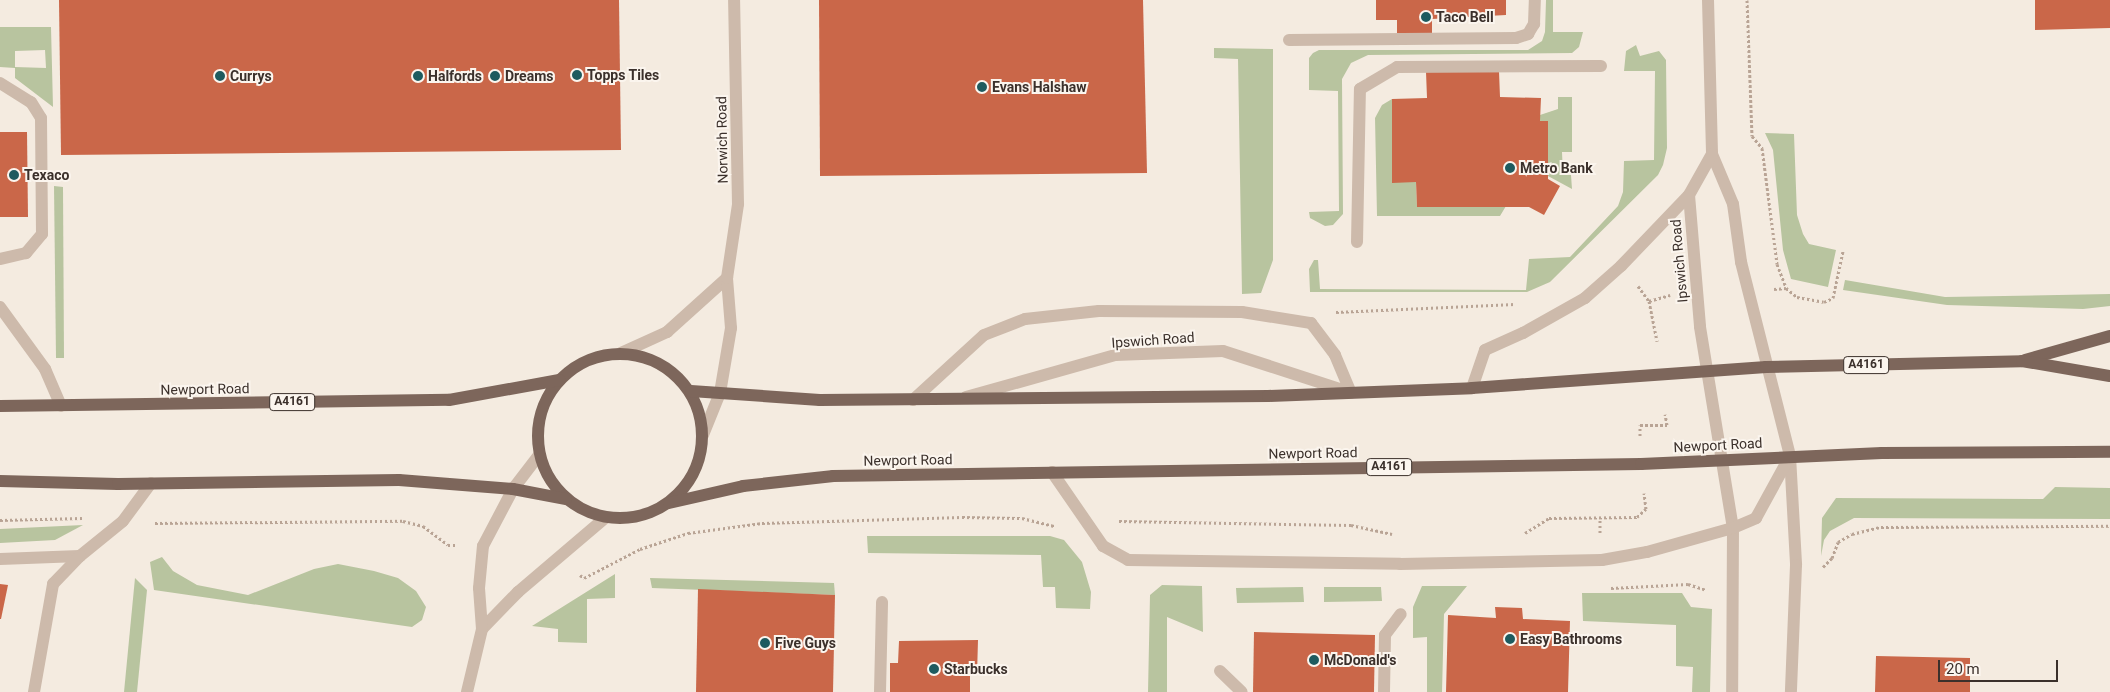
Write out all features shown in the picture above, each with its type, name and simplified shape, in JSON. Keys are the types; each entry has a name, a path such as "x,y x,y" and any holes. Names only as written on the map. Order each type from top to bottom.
{"main road":[{"path":"2022,361 2110,336"},
{"name":"A4161","path":"621,353 644,356 664,367 691,391 701,416 703,435 695,473 670,503 646,515 620,519 605,518 579,508 566,499 549,478 539,455 538,431 543,408 559,380 595,357 621,353"},
{"name":"A4161","path":"691,391 820,400 957,400 1351,393 1660,377 1709,370 1766,367 2022,361 2110,376"},
{"name":"Newport Road","path":"0,406 449,400 559,380"},
{"name":"Newport Road","path":"670,503 743,486 833,476 1723,460 1790,456 2110,452"},
{"name":"A4161","path":"0,481 152,483 399,480 513,489 566,499"}],"street":[{"name":"Norwich Road","path":"703,435 720,393 731,328 727,278 738,204 734,0"},
{"path":"1289,40 1516,38 1528,34 1534,24 1535,0"},
{"path":"1708,0 1712,154 1732,204 1741,262 1790,456 1796,565 1791,692"},
{"path":"1357,242 1360,89 1397,67 1601,66"},
{"path":"0,83 31,102 41,118 42,234 26,253 0,259"},
{"path":"1472,388 1485,350 1523,333 1585,298 1621,266 1688,195 1712,154"},
{"name":"Ipswich Road","path":"1688,195 1695,292 1734,528 1732,692"},
{"path":"621,353 667,332 727,278"},
{"path":"0,307 45,369 61,406"},
{"path":"913,400 984,335 1025,320 1100,311 1242,312 1311,323 1335,355 1351,393"},
{"name":"Ipswich Road","path":"957,400 1115,355 1223,351 1351,393"},
{"path":"468,692 482,629 479,588 483,546 513,489 539,455"},
{"path":"1052,472 1103,546 1128,560 1400,564 1602,560 1647,552 1734,528 1756,518 1790,456"},
{"path":"34,692 53,584 80,556 123,521 152,483"},
{"path":"482,629 518,592 605,518"},
{"path":"0,559 80,556"},
{"path":"880,692 882,602"},
{"path":"1384,692 1385,635 1401,614"},
{"path":"1220,671 1242,692"}],"path":[{"path":"1747,0 1752,136 1762,148 1777,264 1786,288 1797,297 1824,302 1833,298 1843,252"},
{"path":"1632,278 1649,301 1657,341"},
{"path":"1774,289 1786,288"},
{"path":"1649,301 1678,292"},
{"path":"1326,312 1502,306 1521,303"},
{"path":"1640,437 1640,426 1667,425 1665,414"},
{"path":"1516,539 1549,518 1637,517 1646,509 1644,493"},
{"path":"0,520 90,518"},
{"path":"574,571 584,578 640,549 688,533 762,523 869,518 1022,518 1044,521 1062,530"},
{"path":"1600,518 1600,541"},
{"path":"1116,520 1351,524 1396,535"},
{"path":"153,523 403,521 423,526 448,545 462,544"},
{"path":"1822,569 1832,558 1838,542 1852,534 1882,527 2110,526"},
{"path":"1602,589 1688,584 1709,591"}],"green space":[{"path":"1546,0 1553,0 1553,32 1583,32 1579,47 1572,53 1368,55 1351,63 1342,79 1343,214 1333,225 1325,226 1310,218 1309,212 1339,211 1338,91 1309,90 1309,58 1313,53 1319,50 1528,50 1542,41 1545,32"},
{"path":"0,27 51,27 53,107 15,78 15,68 0,67","holes":["45,50 46,68 15,67 15,51"]},
{"path":"1636,45 1640,56 1659,51 1666,60 1667,148 1663,165 1658,175 1550,282 1527,292 1310,292 1309,269 1314,260 1318,260 1320,289 1526,290 1529,259 1570,257 1618,206 1623,192 1624,161 1654,160 1655,71 1624,71 1626,51"},
{"path":"1214,48 1273,49 1273,260 1261,293 1242,294 1238,59 1214,58"},
{"path":"1558,97 1572,97 1572,152 1562,152 1563,175 1571,175 1572,189 1548,176 1548,122 1540,121 1540,115 1558,109"},
{"path":"1392,99 1392,182 1416,182 1417,207 1506,206 1500,216 1377,216 1375,118 1382,105"},
{"path":"1765,133 1794,134 1797,215 1803,234 1809,244 1836,250 1828,287 1791,279 1783,250 1773,150"},
{"path":"54,186 63,187 64,358 56,358"},
{"path":"1845,280 1945,297 2110,294 2110,306 2083,309 1947,305 1843,290"},
{"path":"2055,487 2110,488 2110,519 1854,518 1830,531 1824,540 1821,556 1822,518 1836,498 2043,499"},
{"path":"83,525 55,540 0,543 0,529"},
{"path":"867,536 1050,536 1064,540 1082,562 1091,592 1090,609 1056,608 1055,587 1043,587 1041,555 868,553"},
{"path":"162,557 173,571 197,585 248,595 314,569 338,564 398,578 416,591 426,607 422,620 412,627 154,590 150,562"},
{"path":"615,574 615,598 587,599 587,643 558,642 558,629 532,626"},
{"path":"135,578 147,590 137,692 124,692"},
{"path":"650,578 834,583 835,595 652,588"},
{"path":"1162,585 1202,586 1203,632 1167,617 1167,692 1148,692 1150,595"},
{"path":"1422,586 1467,586 1444,614 1442,692 1427,692 1427,637 1413,638 1413,607"},
{"path":"1303,587 1304,602 1237,603 1236,588"},
{"path":"1324,587 1381,587 1382,601 1324,602"},
{"path":"1582,593 1682,593 1691,607 1712,609 1710,692 1692,692 1693,667 1676,666 1676,625 1583,621"}],"building":[{"path":"59,0 619,0 621,150 61,155"},
{"name":"Evans Halshaw","path":"819,0 1143,0 1147,173 820,176"},
{"name":"Taco Bell","path":"1376,0 1506,0 1506,15 1432,19 1432,34 1397,33 1397,20 1376,20"},
{"path":"2035,0 2110,0 2110,28 2035,30"},
{"path":"1499,71 1500,97 1541,98 1540,121 1548,121 1548,179 1560,186 1544,215 1529,207 1417,207 1416,182 1392,183 1392,99 1427,98 1426,72"},
{"name":"Texaco","path":"0,132 27,132 28,217 0,217"},
{"path":"0,584 8,585 1,619 0,619"},
{"name":"Five Guys","path":"698,589 835,595 833,692 696,692"},
{"path":"1495,607 1522,608 1523,619 1570,621 1568,692 1446,692 1448,615 1496,618"},
{"name":"McDonald's","path":"1254,632 1375,635 1374,692 1253,692"},
{"name":"Starbucks","path":"978,640 977,675 970,675 970,692 890,692 890,663 898,663 899,641"},
{"path":"1876,656 1970,658 1970,692 1875,692"}],"place":[{"name":"Taco Bell","path":"1426,17"},
{"name":"Topps Tiles","path":"577,75"},
{"name":"Currys","path":"220,76"},
{"name":"Halfords","path":"418,76"},
{"name":"Dreams","path":"495,76"},
{"name":"Evans Halshaw","path":"982,87"},
{"name":"Metro Bank","path":"1510,168"},
{"name":"Texaco","path":"14,175"},
{"name":"Easy Bathrooms","path":"1510,639"},
{"name":"Five Guys","path":"765,643"},
{"name":"McDonald's","path":"1314,660"},
{"name":"Starbucks","path":"934,669"}]}
